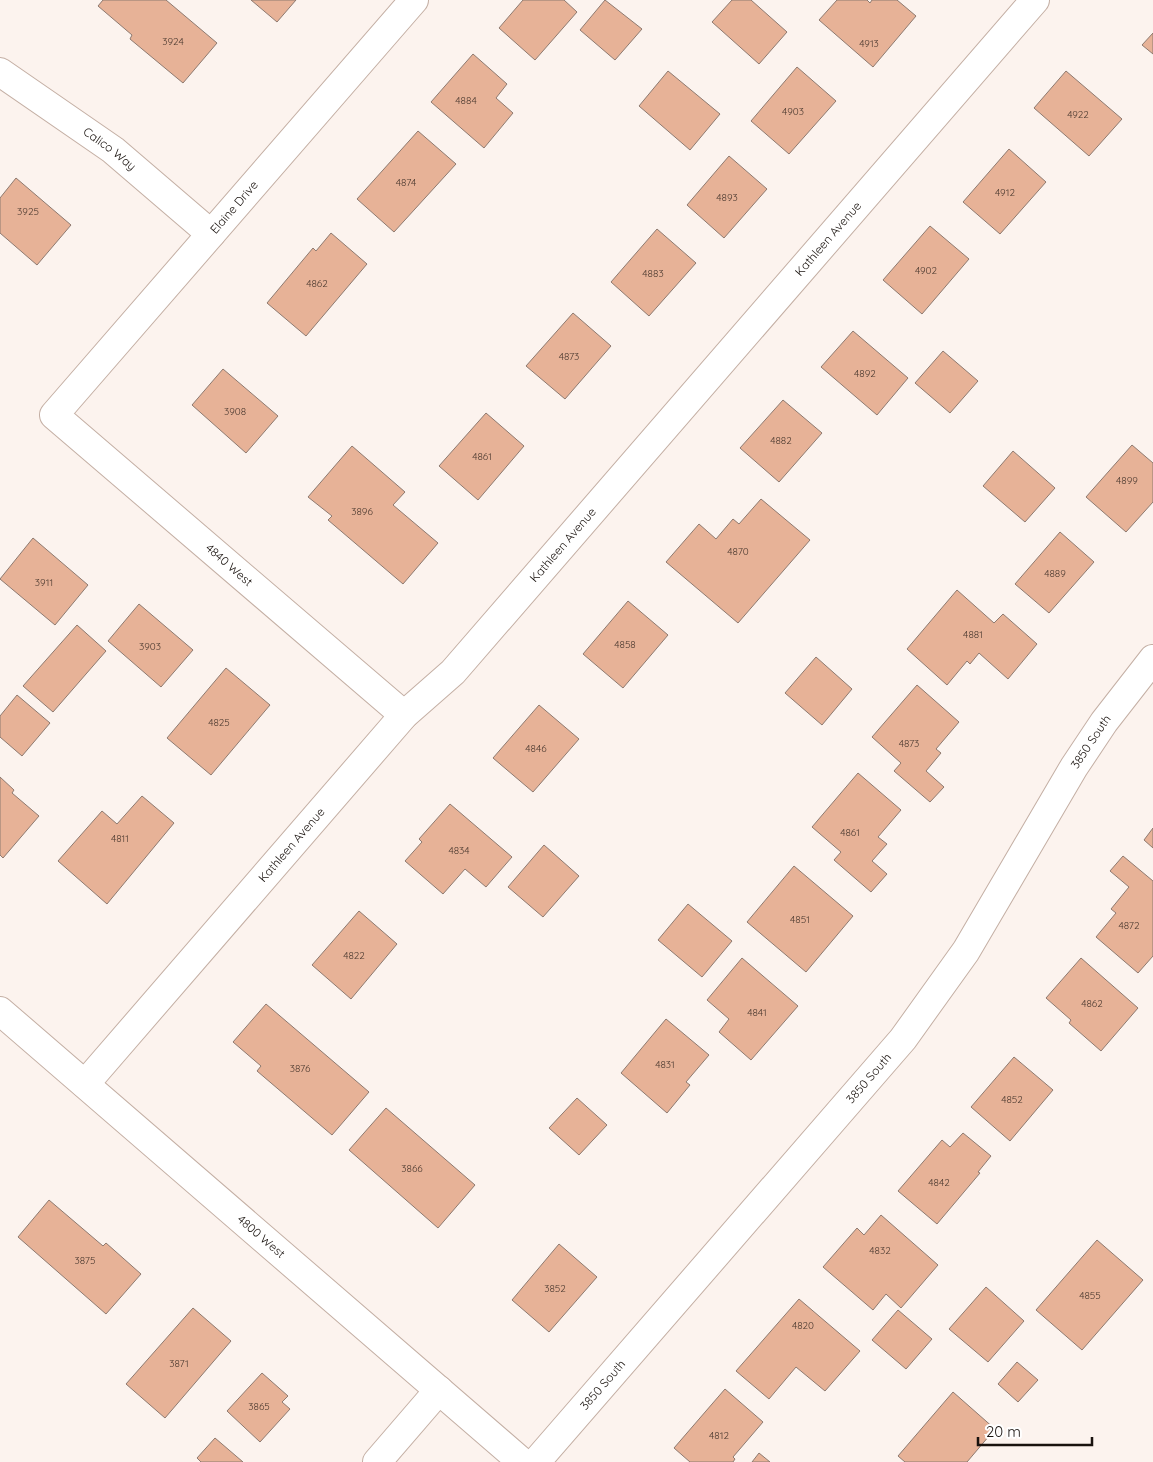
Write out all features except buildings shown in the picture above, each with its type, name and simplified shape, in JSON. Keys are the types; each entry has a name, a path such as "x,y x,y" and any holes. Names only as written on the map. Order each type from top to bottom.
{"street":[{"name":"Elaine Drive","path":"54,414 414,0"},
{"name":"Kathleen Avenue","path":"85,1084 404,715 453,672 1035,0"},
{"name":"Calico Way","path":"0,72 113,150 211,234"},
{"name":"4840 West","path":"54,414 404,715"},
{"name":"3850 South","path":"536,1462 903,1039 966,951 1074,767 1104,722 1153,659"},
{"name":"4800 West","path":"0,1010 522,1462"},
{"path":"377,1462 439,1390"}]}
